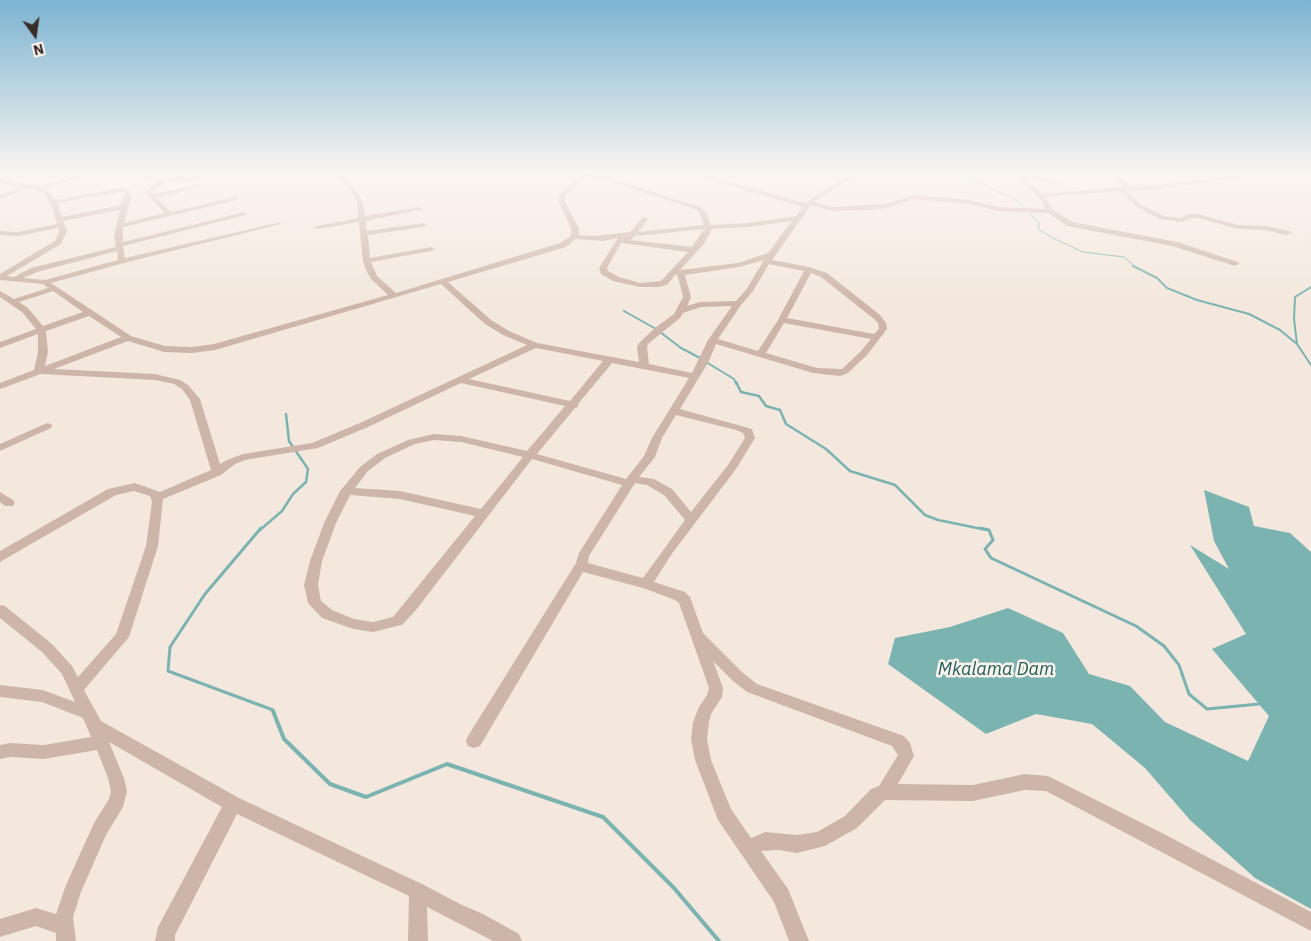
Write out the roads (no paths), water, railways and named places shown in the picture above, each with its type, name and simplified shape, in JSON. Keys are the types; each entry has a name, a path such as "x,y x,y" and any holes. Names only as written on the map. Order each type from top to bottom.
{"street":[{"path":"4,279 58,242 63,234 59,217"},
{"path":"0,233 18,234 82,217"},
{"path":"122,217 118,236 122,261"},
{"path":"120,226 161,217"},
{"path":"4,279 119,246 233,217"},
{"path":"317,227 375,217"},
{"path":"570,217 575,228 575,236"},
{"path":"619,240 603,268 609,276 640,285 651,286 664,282 678,272 701,242 707,227 705,217"},
{"path":"1059,217 1078,226 1174,244 1235,264"},
{"path":"1160,217 1182,220 1187,217"},
{"path":"1201,217 1238,227 1266,228 1289,232"},
{"path":"45,282 128,338 164,349 192,350 215,347 442,282 556,247 575,236 619,240 707,227 748,225 798,218"},
{"path":"474,741 582,563 582,556 649,457 713,340 738,303 749,291 798,218"},
{"path":"363,219 367,261 374,277 394,296"},
{"path":"630,238 644,219"},
{"path":"4,279 45,282 122,261 280,223"},
{"path":"365,233 423,224"},
{"path":"597,238 630,238 694,250"},
{"path":"367,261 431,249"},
{"path":"678,272 739,265 769,259 809,269 833,280 877,317 883,329 853,364 840,373 816,371 713,340"},
{"path":"761,354 782,320 809,269"},
{"path":"678,272 687,297 682,311"},
{"path":"442,282 488,322 506,333 535,345 695,376"},
{"path":"0,306 55,288"},
{"path":"0,293 25,310 42,330 43,352 38,371"},
{"path":"644,365 642,348 644,343 682,311 706,304 738,303"},
{"path":"0,345 91,312"},
{"path":"782,320 877,337"},
{"path":"0,386 128,338"},
{"path":"156,498 217,472 244,457 314,446 535,345"},
{"path":"610,359 574,405 530,454 485,514 397,621 373,627 353,624 327,614 315,603 311,586 316,561 330,523 346,492 364,469 381,456 412,442 434,437 461,439 530,454 631,481 650,482 668,492 692,520"},
{"path":"38,371 155,377 177,382 185,386 196,399 217,472"},
{"path":"459,380 574,405"},
{"path":"646,584 749,442 750,434 740,428 674,411"},
{"path":"0,448 47,426"},
{"path":"0,557 112,492 134,486 149,490 155,494 158,502 152,546 122,637 77,688"},
{"path":"346,492 400,495 485,514"},
{"path":"582,563 586,568 646,584 680,596 685,601 716,688 714,697 704,712 701,722 699,739 703,760 724,814 781,896 799,941"},
{"path":"0,610 47,648 67,670 95,727 116,778 119,792 117,801 100,829 72,891 64,917 65,934"},
{"path":"698,634 738,677 752,688 898,740 904,748 906,756 885,792"},
{"path":"0,691 44,696 95,727 233,804 418,891 453,912 476,921 512,941"},
{"path":"0,752 10,750 44,752 95,727"},
{"path":"748,848 765,841 797,844 818,840 851,822 877,795 885,792 903,790 953,794 973,793 1025,782 1048,784 1240,883 1311,922"},
{"path":"165,941 165,934 233,804"},
{"path":"418,891 418,941"},
{"path":"0,928 36,917 65,934"}],"water":[{"name":"Mkalama Dam","path":"1204,490 1249,507 1254,526 1290,533 1311,552 1311,909 1255,878 1190,820 1145,768 1092,724 1036,714 986,734 888,664 895,638 950,627 1008,608 1063,633 1089,674 1130,686 1165,722 1248,761 1269,716 1212,649 1246,634 1190,545 1229,569 1214,541"}],"waterway":[{"path":"1033,217 1039,223 1038,229 1053,238 1083,252 1124,257 1135,267"},
{"path":"1135,267 1157,278 1167,288 1197,300 1249,314 1280,330 1297,344"},
{"path":"1297,344 1294,319 1295,297 1311,287"},
{"path":"624,311 656,329"},
{"path":"660,332 681,348 702,359"},
{"path":"1297,344 1311,365"},
{"path":"706,362 734,379 736,384"},
{"path":"736,382 741,392 759,396 766,406 780,410 786,424 826,449 850,471 895,485 925,515 938,520 987,530"},
{"path":"260,530 282,511 293,494 306,482 308,469 289,441 286,414"},
{"path":"261,528 205,594 170,647 168,671 273,710 274,713"},
{"path":"980,528 989,530 993,540 985,549 991,558 1136,626 1164,646 1179,665 1189,694 1207,709 1259,704"},
{"path":"273,711 284,739 330,784 366,797 447,764 603,817 674,888 719,941"}]}
